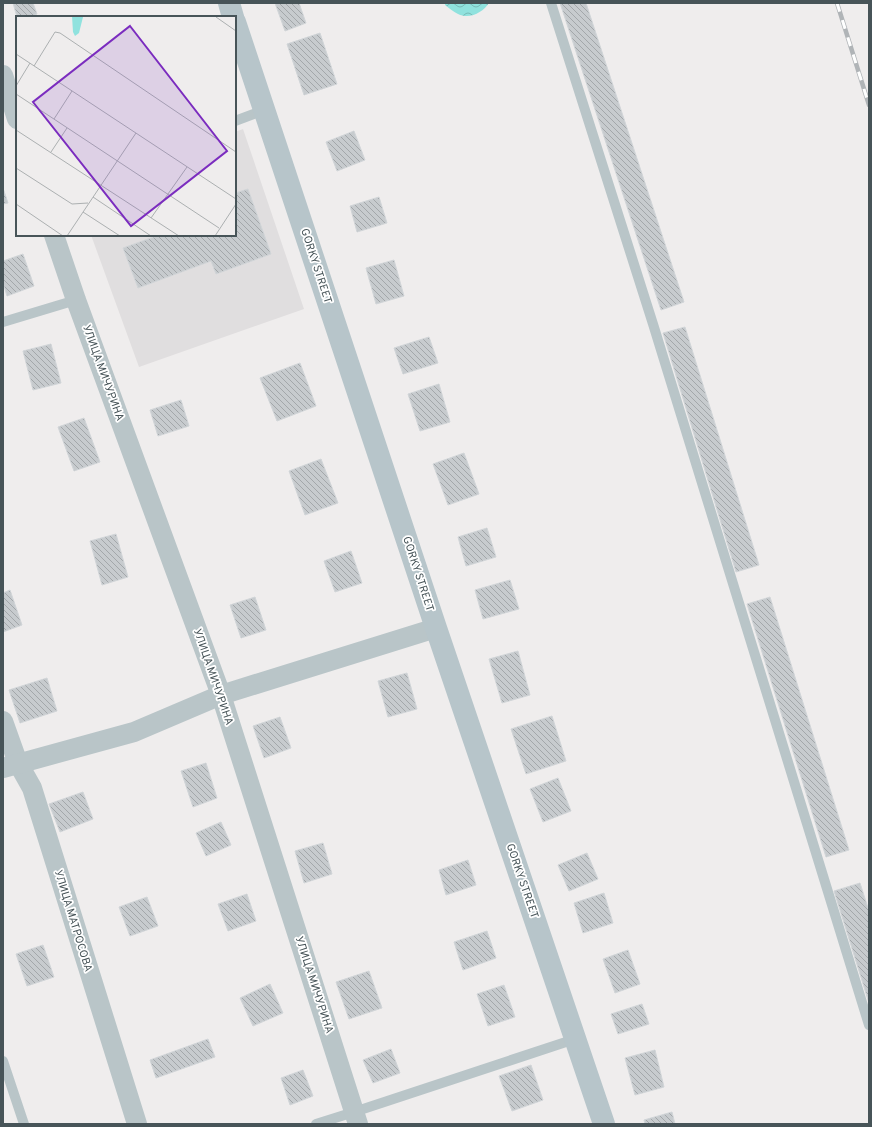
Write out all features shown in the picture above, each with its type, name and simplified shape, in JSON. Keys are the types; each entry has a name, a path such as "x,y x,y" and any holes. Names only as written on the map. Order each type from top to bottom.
{"main road":[{"path":"229,3 233,16"},
{"name":"GORKY STREET","path":"236,25 436,628 604,1124"}],"street":[{"path":"3,75 16,116"},
{"name":"УЛИЦА МИЧУРИНА","path":"54,236 76,300 221,695 356,1118"},
{"path":"10,766 134,732 221,695 436,628"},
{"name":"УЛИЦА МАТРОСОВА","path":"3,721 10,766 32,788 137,1124"}],"lane":[{"path":"551,3 653,324 869,1025"},
{"path":"236,121 264,110"},
{"path":"3,322 76,300"},
{"path":"316,1124 356,1118 576,1039"},
{"path":"3,1061 24,1124"}],"shaded area":[{"path":"243,129 304,309 139,367 91,236 236,236 236,132"}],"water":[{"path":"445,3 489,3 480,12 472,16 463,16 456,13 445,5"}],"building":[{"path":"13,3 33,3 37,14 32,16 17,16"},
{"path":"275,3 299,3 306,23 285,31"},
{"path":"560,3 586,3 684,302 661,310"},
{"path":"320,33 337,84 304,95 287,44"},
{"path":"354,131 365,160 337,171 326,142"},
{"path":"3,188 8,203 3,204"},
{"path":"248,189 271,254 216,274 211,261 138,288 123,248 156,236 236,236 236,193"},
{"path":"379,197 387,223 357,232 350,206"},
{"path":"23,254 34,286 7,296 3,283 3,261"},
{"path":"394,260 404,296 376,304 366,268"},
{"path":"685,327 759,565 736,572 663,333"},
{"path":"429,337 438,363 403,374 394,348"},
{"path":"51,344 61,383 33,390 23,351"},
{"path":"300,363 316,406 277,421 260,378"},
{"path":"439,384 450,422 420,431 408,394"},
{"path":"181,400 189,426 158,436 150,410"},
{"path":"84,418 100,462 74,471 58,427"},
{"path":"464,453 479,494 448,505 433,464"},
{"path":"321,459 338,503 305,515 289,471"},
{"path":"487,528 496,557 466,566 458,537"},
{"path":"116,534 128,577 102,585 90,541"},
{"path":"351,551 362,583 335,592 324,561"},
{"path":"510,580 519,609 483,619 475,590"},
{"path":"10,590 22,625 3,632 3,593"},
{"path":"255,597 266,630 241,638 230,605"},
{"path":"770,597 849,850 826,857 747,604"},
{"path":"518,651 530,695 502,703 489,659"},
{"path":"407,673 417,709 388,717 378,681"},
{"path":"47,678 57,711 20,723 9,690"},
{"path":"552,716 566,761 526,774 511,729"},
{"path":"280,717 291,748 264,758 253,726"},
{"path":"206,763 217,798 193,807 181,771"},
{"path":"558,778 571,811 543,822 530,789"},
{"path":"83,792 93,819 60,832 49,804"},
{"path":"221,822 231,845 206,856 196,833"},
{"path":"323,843 332,874 304,883 295,851"},
{"path":"587,853 598,879 569,891 558,865"},
{"path":"468,860 476,885 446,895 439,870"},
{"path":"860,883 869,911 869,1003 834,891"},
{"path":"604,893 613,923 583,933 574,903"},
{"path":"247,894 256,921 228,931 218,904"},
{"path":"147,897 158,926 130,936 119,907"},
{"path":"487,931 496,958 463,970 454,942"},
{"path":"43,945 54,977 27,986 16,954"},
{"path":"628,950 640,984 615,993 603,959"},
{"path":"369,971 382,1008 349,1019 336,982"},
{"path":"270,984 283,1013 253,1026 240,998"},
{"path":"504,985 515,1017 488,1026 477,994"},
{"path":"642,1004 649,1024 618,1034 611,1014"},
{"path":"208,1039 215,1057 156,1078 150,1060"},
{"path":"391,1049 400,1073 373,1083 363,1060"},
{"path":"655,1050 664,1087 635,1095 625,1058"},
{"path":"531,1065 543,1100 512,1111 499,1076"},
{"path":"303,1070 313,1096 290,1105 281,1078"},
{"path":"672,1112 675,1124 645,1124 644,1120"}],"railway":[{"path":"837,3 869,105"}]}
